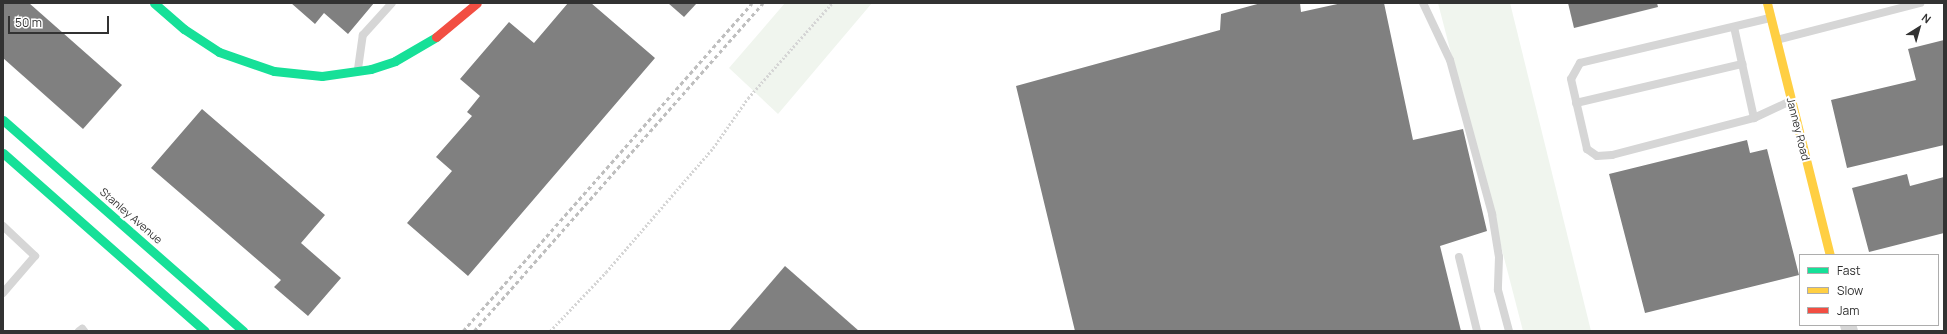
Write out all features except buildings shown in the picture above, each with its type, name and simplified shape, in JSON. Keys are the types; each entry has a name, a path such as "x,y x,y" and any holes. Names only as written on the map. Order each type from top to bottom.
{"street":[{"path":"154,3 200,42 244,63 301,75 358,72 395,61 422,48 447,31 477,3"},
{"name":"Janney Road","path":"1767,3 1830,254"},
{"name":"Stanley Avenue","path":"3,120 243,331"},
{"path":"3,153 205,331"}],"lane":[{"path":"358,72 363,35 392,3"},
{"path":"1422,3 1450,60 1492,214 1499,257 1498,290 1509,331"},
{"path":"1776,40 1920,3"},
{"path":"1771,18 1580,62 1571,79 1587,149 1597,156 1612,156 1754,118 1791,101"},
{"path":"1734,27 1754,118"},
{"path":"1576,103 1742,64"},
{"path":"3,226 35,256 3,293"},
{"path":"1459,257 1476,331"},
{"path":"79,331 84,331"}],"path":[{"path":"550,331 606,272 713,148 748,98 832,3"}],"shaded area":[{"path":"785,3 872,3 778,114 729,68"},
{"path":"1438,3 1510,3 1591,331 1523,331"}],"railway":[{"path":"463,331 752,3"},
{"path":"474,331 763,3"}],"traffic: fast":[{"path":"154,3 184,29 219,52 274,71 322,76 371,69 395,61 436,37"},
{"path":"3,120 243,331"},
{"path":"3,153 205,331"}],"traffic: slow":[{"path":"1767,3 1830,254"}],"traffic: jam":[{"path":"436,37 477,3"}]}
